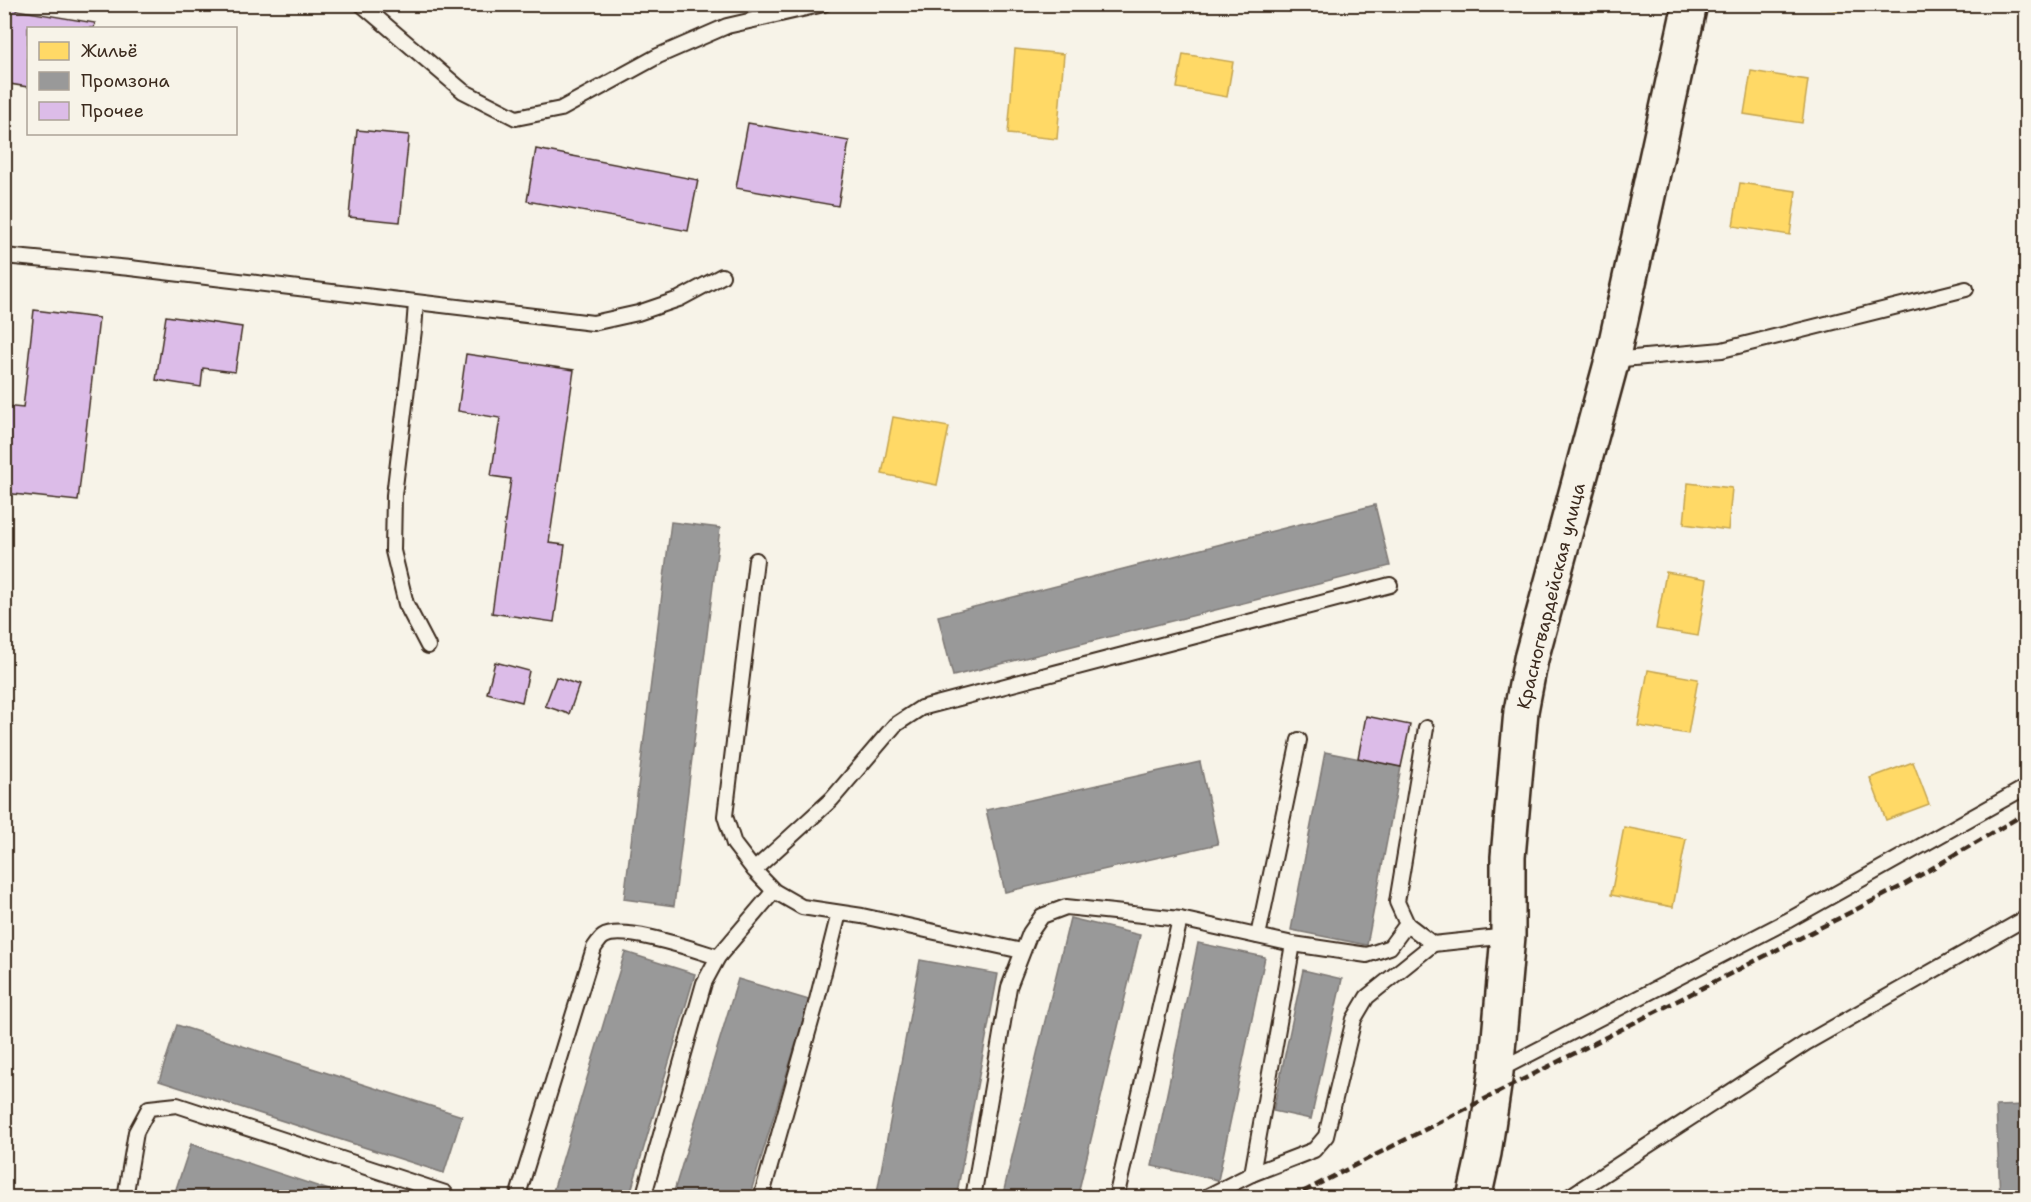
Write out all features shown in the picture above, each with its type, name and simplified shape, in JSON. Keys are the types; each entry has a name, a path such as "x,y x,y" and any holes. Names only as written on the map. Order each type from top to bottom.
{"main road":[{"name":"Красногвардейская улица","path":"1474,1197 1484,1153 1496,1072 1508,936 1508,857 1521,711 1531,659 1612,360 1690,4"}],"lane":[{"path":"361,4 463,91 516,118 561,109 658,56 728,26 824,4"},
{"path":"4,256 130,268 593,322 638,313 680,299 722,276"},
{"path":"1612,360 1722,350 1966,289"},
{"path":"416,303 394,495 393,551 406,604 428,646"},
{"path":"756,560 725,816 734,844 753,870 774,891 802,907 1022,951"},
{"path":"753,870 832,799 895,724 921,708 1390,585"},
{"path":"1426,728 1397,902 1407,924 1433,944"},
{"path":"1258,936 1299,740"},
{"path":"1496,1072 1787,921 2026,787"},
{"path":"644,1197 704,983 718,957 774,891"},
{"path":"973,1197 1010,987 1030,933 1042,916 1066,907 1180,919 1293,944 1367,955 1390,947 1407,924"},
{"path":"761,1197 816,1004 839,913"},
{"path":"1567,1197 1806,1043 2026,918"},
{"path":"1116,1197 1180,919"},
{"path":"516,1197 594,948 603,937 619,932 640,935 718,957"},
{"path":"1204,1197 1252,1174 1314,1150 1326,1136 1354,1019 1367,997 1433,944 1508,936"},
{"path":"1252,1174 1293,944"},
{"path":"125,1197 136,1132 149,1108 177,1105 445,1193"}],"building: Жильё":[{"path":"1795,4 1844,4 1843,11"},
{"path":"1015,49 1064,54 1057,139 1008,134"},
{"path":"1183,54 1233,62 1227,97 1177,88"},
{"path":"1751,71 1808,80 1802,123 1744,114"},
{"path":"1740,183 1796,191 1790,235 1733,226"},
{"path":"893,417 949,427 937,485 882,474"},
{"path":"1688,483 1732,488 1728,530 1684,524"},
{"path":"1666,572 1707,579 1698,636 1656,629"},
{"path":"1648,670 1698,679 1688,734 1638,726"},
{"path":"1913,762 1929,804 1886,820 1870,778"},
{"path":"1624,827 1686,839 1673,907 1611,895"}],"building: Промзона":[{"path":"1375,505 1390,566 953,676 938,616"},
{"path":"671,522 720,528 674,906 624,899"},
{"path":"1325,752 1401,767 1367,945 1291,930"},
{"path":"1200,762 1218,844 1005,892 986,810"},
{"path":"1070,918 1140,935 1077,1198 1002,1198"},
{"path":"1198,943 1265,957 1218,1180 1152,1166"},
{"path":"625,952 695,974 629,1198 551,1198"},
{"path":"920,960 998,974 956,1198 876,1198"},
{"path":"1303,970 1342,979 1311,1119 1273,1111"},
{"path":"738,979 809,1000 749,1198 672,1198"},
{"path":"177,1025 462,1116 444,1173 159,1081"},
{"path":"2026,1105 2026,1198 2000,1198 1996,1106"},
{"path":"191,1144 353,1198 173,1198"}],"building: Прочее":[{"path":"4,4 17,4 16,10 95,23 94,27 27,27 27,87 4,83"},
{"path":"748,123 849,141 838,206 736,188"},
{"path":"357,130 409,135 400,222 349,217"},
{"path":"536,149 698,180 688,231 527,201"},
{"path":"34,310 99,318 78,501 4,493 4,406 23,408"},
{"path":"166,316 242,327 235,372 203,368 201,387 156,380"},
{"path":"466,354 574,370 549,543 565,545 554,622 492,613 511,479 491,476 500,418 458,411"},
{"path":"495,662 529,671 522,702 487,693"},
{"path":"556,677 579,685 569,714 545,706"},
{"path":"1366,716 1410,725 1401,767 1358,758"}],"railway":[{"path":"1291,1198 1902,886 2026,813"}]}
